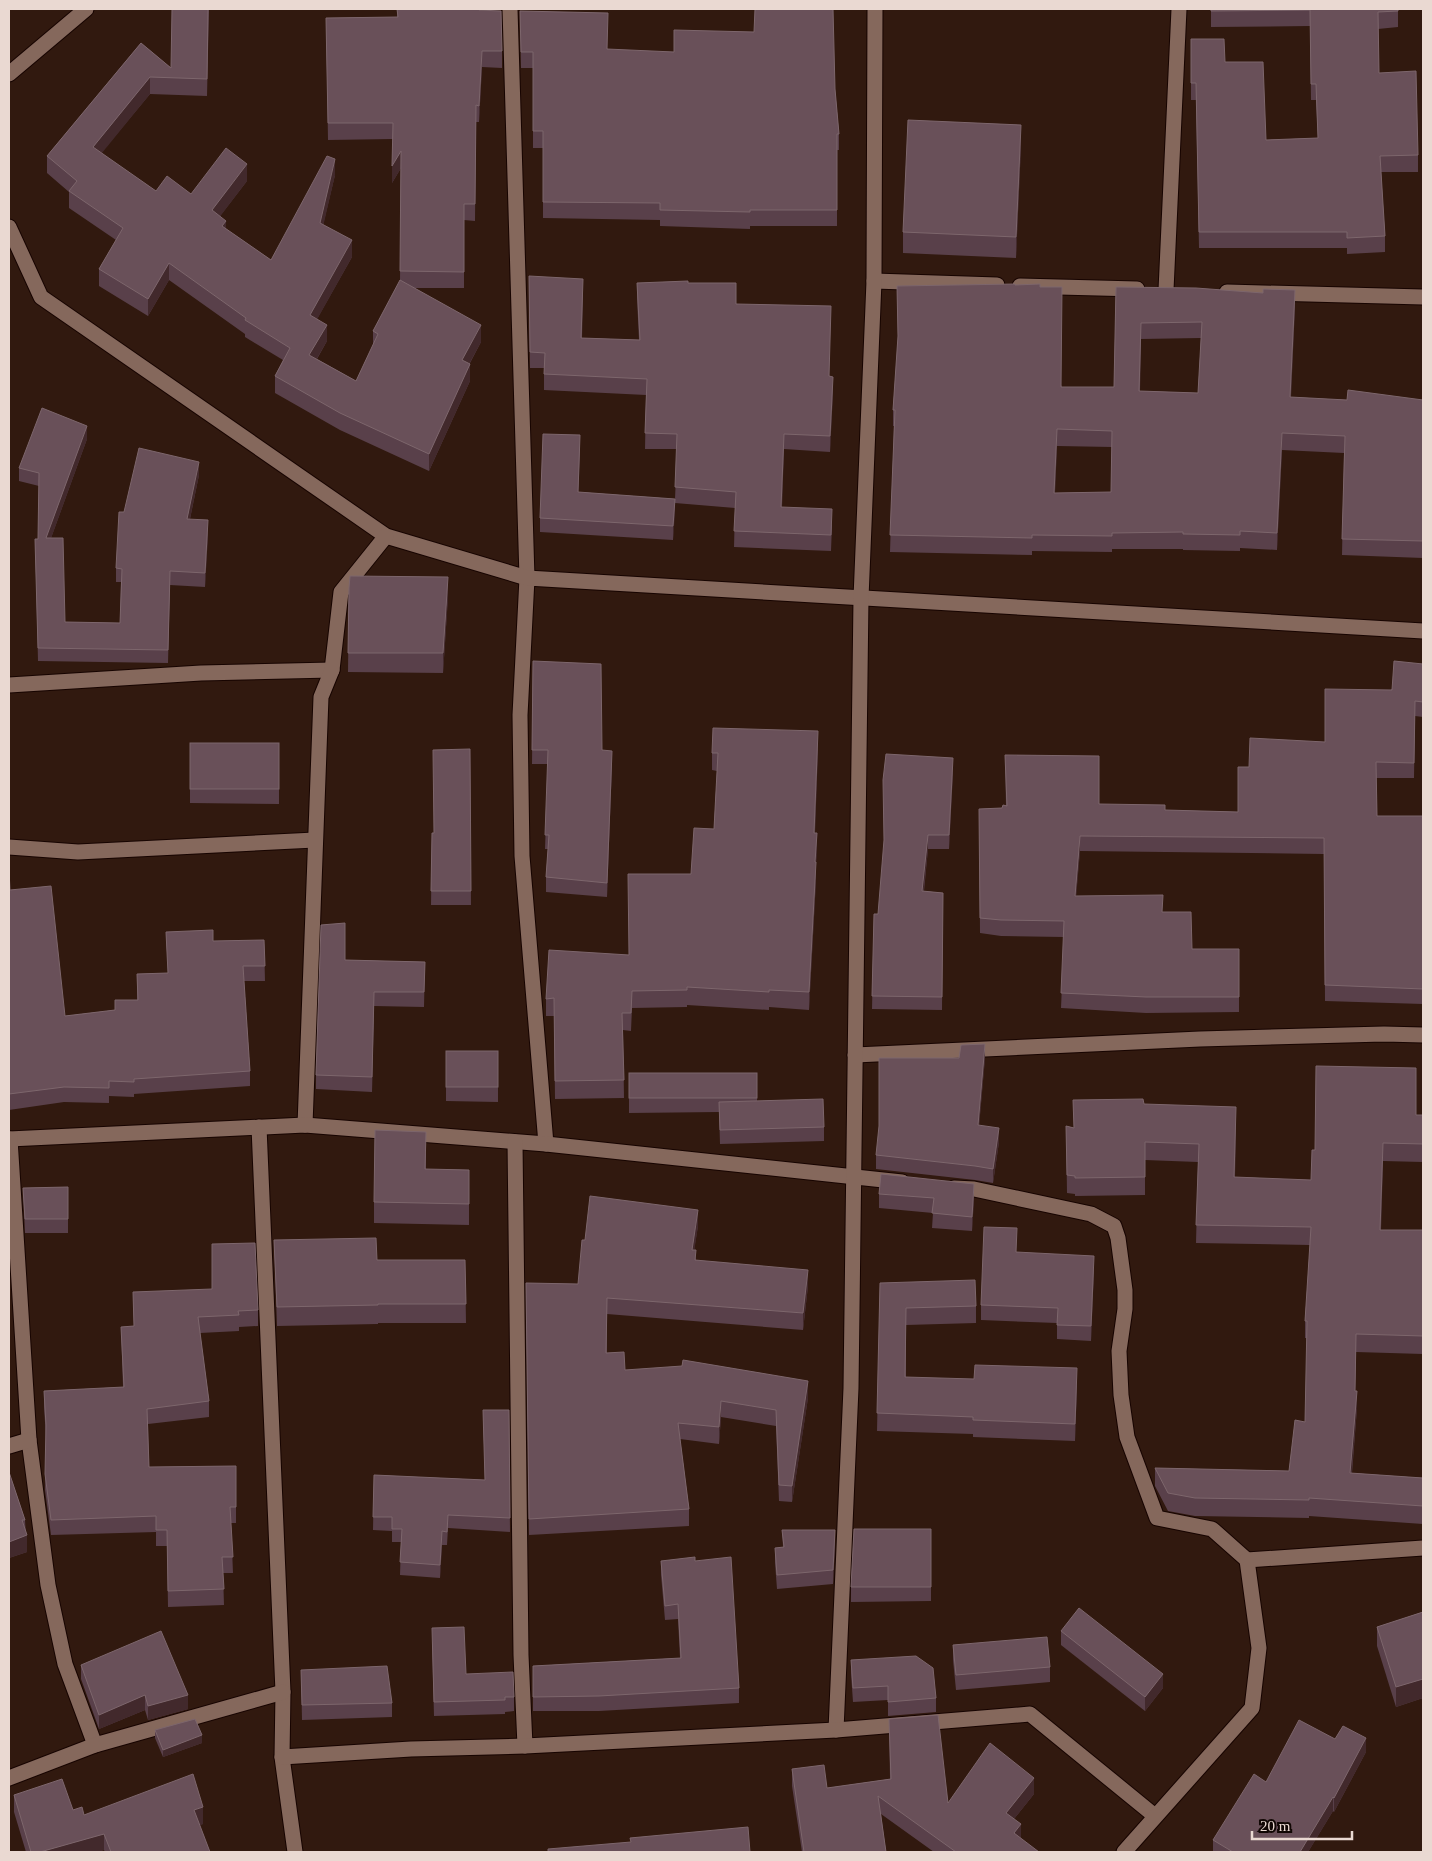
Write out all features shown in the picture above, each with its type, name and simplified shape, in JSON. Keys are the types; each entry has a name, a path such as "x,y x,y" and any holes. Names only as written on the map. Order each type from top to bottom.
{"street":[{"path":"9,74 86,9"},
{"path":"510,9 527,578 520,715 522,856 546,1144"},
{"path":"836,1730 851,1388 861,598 874,282 875,9"},
{"path":"874,282 1171,290 1179,9"},
{"path":"9,227 41,297 386,536 527,578 1423,631"},
{"path":"1215,291 1423,297"},
{"path":"304,1125 320,697 332,670 341,592 386,536"},
{"path":"9,685 201,673 332,670"},
{"path":"9,847 78,852 315,840"},
{"path":"855,1055 1210,1039 1384,1034 1423,1035"},
{"path":"95,1745 65,1664 48,1585 29,1440 9,1139 304,1125 546,1144 918,1184"},
{"path":"259,1127 283,1692 282,1757 295,1852"},
{"path":"515,1142 521,1655 526,1746"},
{"path":"937,1186 974,1189 1091,1214 1114,1226 1118,1238 1125,1290 1125,1309 1119,1351 1121,1395 1127,1437 1157,1518 1212,1529 1247,1560 1259,1648 1252,1708 1124,1852"},
{"path":"9,1446 29,1440"},
{"path":"1247,1560 1423,1548"},
{"path":"9,1778 95,1745 283,1692"},
{"path":"282,1757 411,1749 526,1746 836,1730 1030,1714 1155,1816"}],"building":[{"path":"172,9 208,9 207,79 150,77 93,147 156,191 167,176 191,194 226,148 247,164 212,210 226,221 222,226 271,260 327,156 335,159 320,223 352,240 310,315 327,325 309,355 356,381 378,334 373,331 400,280 481,325 462,360 470,364 429,454 340,413 275,376 290,348 245,320 246,318 169,263 148,299 99,269 123,228 69,191 77,181 47,156 141,43 171,68"},
{"path":"397,9 479,9 501,11 502,51 482,51 479,106 476,105 475,204 464,204 464,272 400,271 401,151 392,166 393,123 328,123 326,18 398,17"},
{"path":"755,9 833,9 835,89 839,134 837,134 837,210 750,210 750,212 660,210 660,203 543,202 543,131 533,131 533,52 521,52 520,11 608,13 607,49 674,52 674,30 754,32"},
{"path":"1211,9 1398,9 1398,11 1378,12 1379,73 1416,71 1418,155 1380,156 1385,236 1347,238 1347,232 1199,232 1196,83 1191,83 1191,39 1224,39 1225,62 1263,62 1266,140 1318,138 1316,84 1311,84 1310,10 1211,11"},
{"path":"908,120 1021,125 1016,237 903,232"},
{"path":"529,276 583,279 581,338 640,340 637,283 688,281 688,283 736,283 736,304 831,306 829,376 833,377 830,436 784,434 781,507 832,509 831,535 734,531 736,492 675,487 677,434 645,433 647,379 544,374 545,353 530,352"},
{"path":"1040,284 1040,287 1062,287 1061,387 1114,387 1116,287 1196,288 1263,293 1263,289 1295,290 1290,397 1347,400 1348,390 1423,400 1423,541 1342,539 1345,436 1282,433 1277,533 1240,531 1240,535 1183,534 1183,532 1112,533 1112,536 1032,535 1032,538 890,535 895,410 893,410 898,336 897,286","holes":["1202,322 1198,393 1139,391 1141,323","1057,429 1112,431 1111,492 1054,493"]},
{"path":"42,408 87,426 46,538 63,538 65,622 120,623 122,569 116,568 119,512 124,512 139,448 199,462 187,519 208,520 205,573 170,571 168,650 38,648 35,539 38,539 39,473 19,468"},
{"path":"543,434 580,435 578,492 675,499 673,526 540,518"},
{"path":"350,576 448,577 443,653 348,653"},
{"path":"533,661 601,664 602,750 612,751 607,883 546,877 549,835 545,835 548,750 532,750"},
{"path":"1394,661 1423,664 1423,702 1415,701 1414,763 1376,762 1377,816 1423,816 1423,989 1325,985 1324,838 1080,836 1075,896 1163,895 1162,912 1191,912 1192,949 1239,949 1239,997 1146,997 1061,993 1064,921 980,918 979,809 1007,806 1005,755 1099,756 1099,804 1165,805 1165,810 1238,812 1238,767 1249,767 1250,738 1325,742 1325,689 1392,690"},
{"path":"713,728 818,731 814,833 817,833 816,862 809,992 769,990 769,992 687,987 687,990 632,991 631,1013 622,1013 624,1080 555,1081 554,998 546,999 549,950 629,955 628,874 691,874 694,828 714,829 718,753 712,753"},
{"path":"190,743 279,743 279,789 190,789"},
{"path":"470,749 471,891 431,891 432,833 434,833 433,750"},
{"path":"886,754 953,758 949,835 928,835 922,891 943,893 942,997 872,996 874,914 878,914 884,840 883,780"},
{"path":"9,870 10,890 51,886 65,1016 115,1010 115,1000 138,1000 137,974 168,973 166,932 213,930 213,941 264,940 265,966 243,966 250,1071 134,1079 134,1082 109,1081 109,1088 64,1087 9,1094"},
{"path":"345,923 345,960 425,962 424,992 374,992 372,1077 316,1075 321,925"},
{"path":"985,1044 978,1125 999,1128 993,1169 876,1155 879,1126 879,1058 959,1058 961,1045"},
{"path":"446,1051 498,1051 498,1087 446,1087"},
{"path":"1316,1066 1416,1068 1416,1115 1423,1115 1423,1144 1383,1143 1380,1230 1423,1230 1423,1336 1356,1334 1355,1391 1357,1391 1350,1473 1423,1478 1423,1506 1309,1498 1309,1500 1195,1498 1168,1493 1155,1468 1289,1471 1295,1420 1305,1422 1307,1321 1305,1321 1311,1227 1196,1225 1199,1144 1145,1142 1145,1177 1075,1178 1075,1176 1067,1175 1066,1126 1074,1128 1073,1100 1143,1099 1144,1104 1236,1107 1234,1177 1311,1180 1312,1150 1315,1150"},
{"path":"629,1073 757,1073 757,1098 629,1098"},
{"path":"823,1099 824,1127 720,1130 719,1102"},
{"path":"375,1130 426,1132 425,1169 469,1170 469,1204 374,1202"},
{"path":"881,1174 974,1184 972,1217 932,1213 934,1198 879,1194"},
{"path":"68,1187 68,1219 25,1219 23,1188"},
{"path":"590,1196 698,1210 692,1250 696,1250 695,1260 808,1270 803,1313 607,1298 606,1353 624,1352 625,1370 682,1366 683,1360 808,1381 792,1486 779,1485 776,1410 721,1401 719,1427 678,1423 689,1509 529,1519 526,1283 578,1284 582,1240 585,1240"},
{"path":"984,1227 1017,1228 1016,1252 1094,1256 1091,1326 1057,1325 1058,1308 981,1305"},
{"path":"376,1238 377,1260 465,1260 466,1304 277,1307 274,1240"},
{"path":"255,1243 258,1310 238,1311 239,1315 198,1317 209,1401 147,1409 149,1467 236,1466 236,1507 230,1507 233,1557 222,1557 224,1589 168,1591 167,1530 156,1530 156,1516 51,1520 45,1474 46,1425 44,1391 124,1387 121,1327 134,1326 133,1292 212,1289 212,1244"},
{"path":"975,1280 976,1306 906,1308 905,1377 974,1379 975,1365 1077,1368 1075,1424 973,1420 973,1417 877,1413 880,1283"},
{"path":"483,1410 509,1410 510,1518 448,1515 447,1532 442,1531 440,1565 400,1562 402,1529 392,1529 392,1517 373,1517 374,1475 485,1480"},
{"path":"9,1472 25,1520 22,1520 27,1535 9,1542"},
{"path":"854,1529 931,1529 931,1587 851,1587"},
{"path":"782,1530 835,1530 833,1570 777,1575 775,1548 784,1547"},
{"path":"695,1557 695,1561 731,1557 739,1688 599,1696 533,1697 533,1666 681,1658 678,1604 665,1606 661,1561"},
{"path":"1079,1608 1163,1674 1145,1697 1061,1631"},
{"path":"1423,1612 1423,1679 1396,1687 1377,1627"},
{"path":"464,1627 466,1674 513,1672 514,1697 505,1697 505,1700 434,1702 432,1628"},
{"path":"161,1631 188,1695 148,1706 145,1695 99,1715 81,1665"},
{"path":"1047,1637 1050,1667 956,1675 953,1645"},
{"path":"916,1656 933,1668 936,1698 888,1702 888,1686 853,1688 851,1660"},
{"path":"387,1666 392,1703 302,1705 301,1670"},
{"path":"938,1715 948,1803 990,1743 1034,1778 1006,1813 1021,1824 1014,1833 1039,1852 956,1852 878,1796 886,1852 804,1852 792,1769 824,1765 827,1788 891,1779 889,1719"},
{"path":"195,1719 202,1735 163,1750 155,1730"},
{"path":"1299,1720 1335,1739 1343,1726 1366,1738 1334,1798 1300,1852 1233,1852 1213,1840 1254,1774 1266,1782"},
{"path":"193,1774 203,1807 194,1810 210,1852 111,1852 104,1834 40,1852 31,1852 14,1795 62,1779 73,1810 82,1807 84,1815"},
{"path":"748,1827 750,1852 548,1852 548,1849 631,1842 630,1838"}]}
